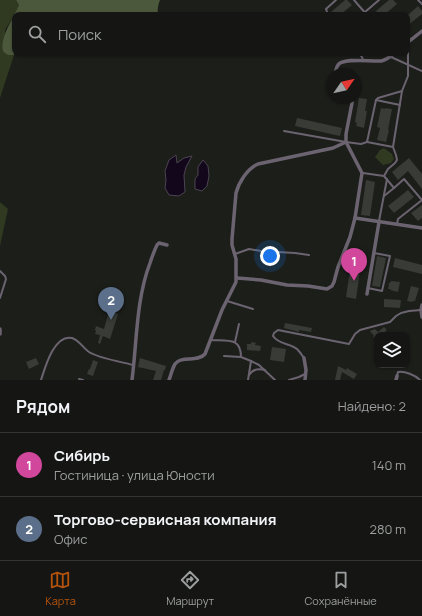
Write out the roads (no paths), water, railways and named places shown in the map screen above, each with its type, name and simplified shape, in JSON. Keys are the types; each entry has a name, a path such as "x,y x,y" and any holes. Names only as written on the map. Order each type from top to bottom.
{"street":[{"path":"410,41 422,30"},
{"path":"336,68 342,61 380,61 391,57"},
{"path":"237,278 327,289 330,288 334,282 338,267 349,241 355,218 362,173 346,142 346,134 352,104"},
{"path":"169,380 178,361 198,359 205,354 222,310 235,286 237,278 232,239 236,193 238,187 249,171 253,166 258,164 333,148 346,142"},
{"path":"355,218 422,228"},
{"path":"367,294 379,222"},
{"path":"132,380 140,299 147,271 157,245 159,243 167,245"},
{"path":"422,305 422,317"},
{"path":"0,328 0,334"},
{"path":"304,358 305,380"}],"lane":[{"path":"327,12 326,9 336,0"},
{"path":"354,0 364,12 379,0"},
{"path":"418,0 422,4"},
{"path":"361,56 363,60"},
{"path":"384,176 396,160 393,147 402,91 408,76 409,56"},
{"path":"391,57 422,71"},
{"path":"367,142 376,100 378,98 402,91"},
{"path":"376,100 400,105"},
{"path":"284,131 346,142 361,144 367,142 393,147"},
{"path":"362,173 384,176 394,188"},
{"path":"379,222 387,179"},
{"path":"384,196 404,179 422,200 398,219 397,224"},
{"path":"235,254 249,249 261,251 295,252 309,255"},
{"path":"368,288 382,291 390,256 374,253"},
{"path":"0,271 6,279 0,298"},
{"path":"227,301 253,309"},
{"path":"304,358 295,348 275,339 273,336 274,332 278,330 349,344 355,334 360,330 390,322 401,313 421,310"},
{"path":"235,342 239,324"},
{"path":"41,380 48,360 55,347 67,338 72,338 94,354 134,365"},
{"path":"211,340 235,342 240,346 241,357"},
{"path":"224,356 241,357 251,361 266,370 275,380 279,380"},
{"path":"248,380 251,361"},
{"path":"248,376 254,370 266,370"},
{"path":"396,378 398,372 401,372 414,375 420,380"},
{"path":"289,380 305,374"}],"place":[{"name":"Сибирь","path":"354,281"},
{"name":"Торгово-сервисная компания","path":"111,320"}]}
